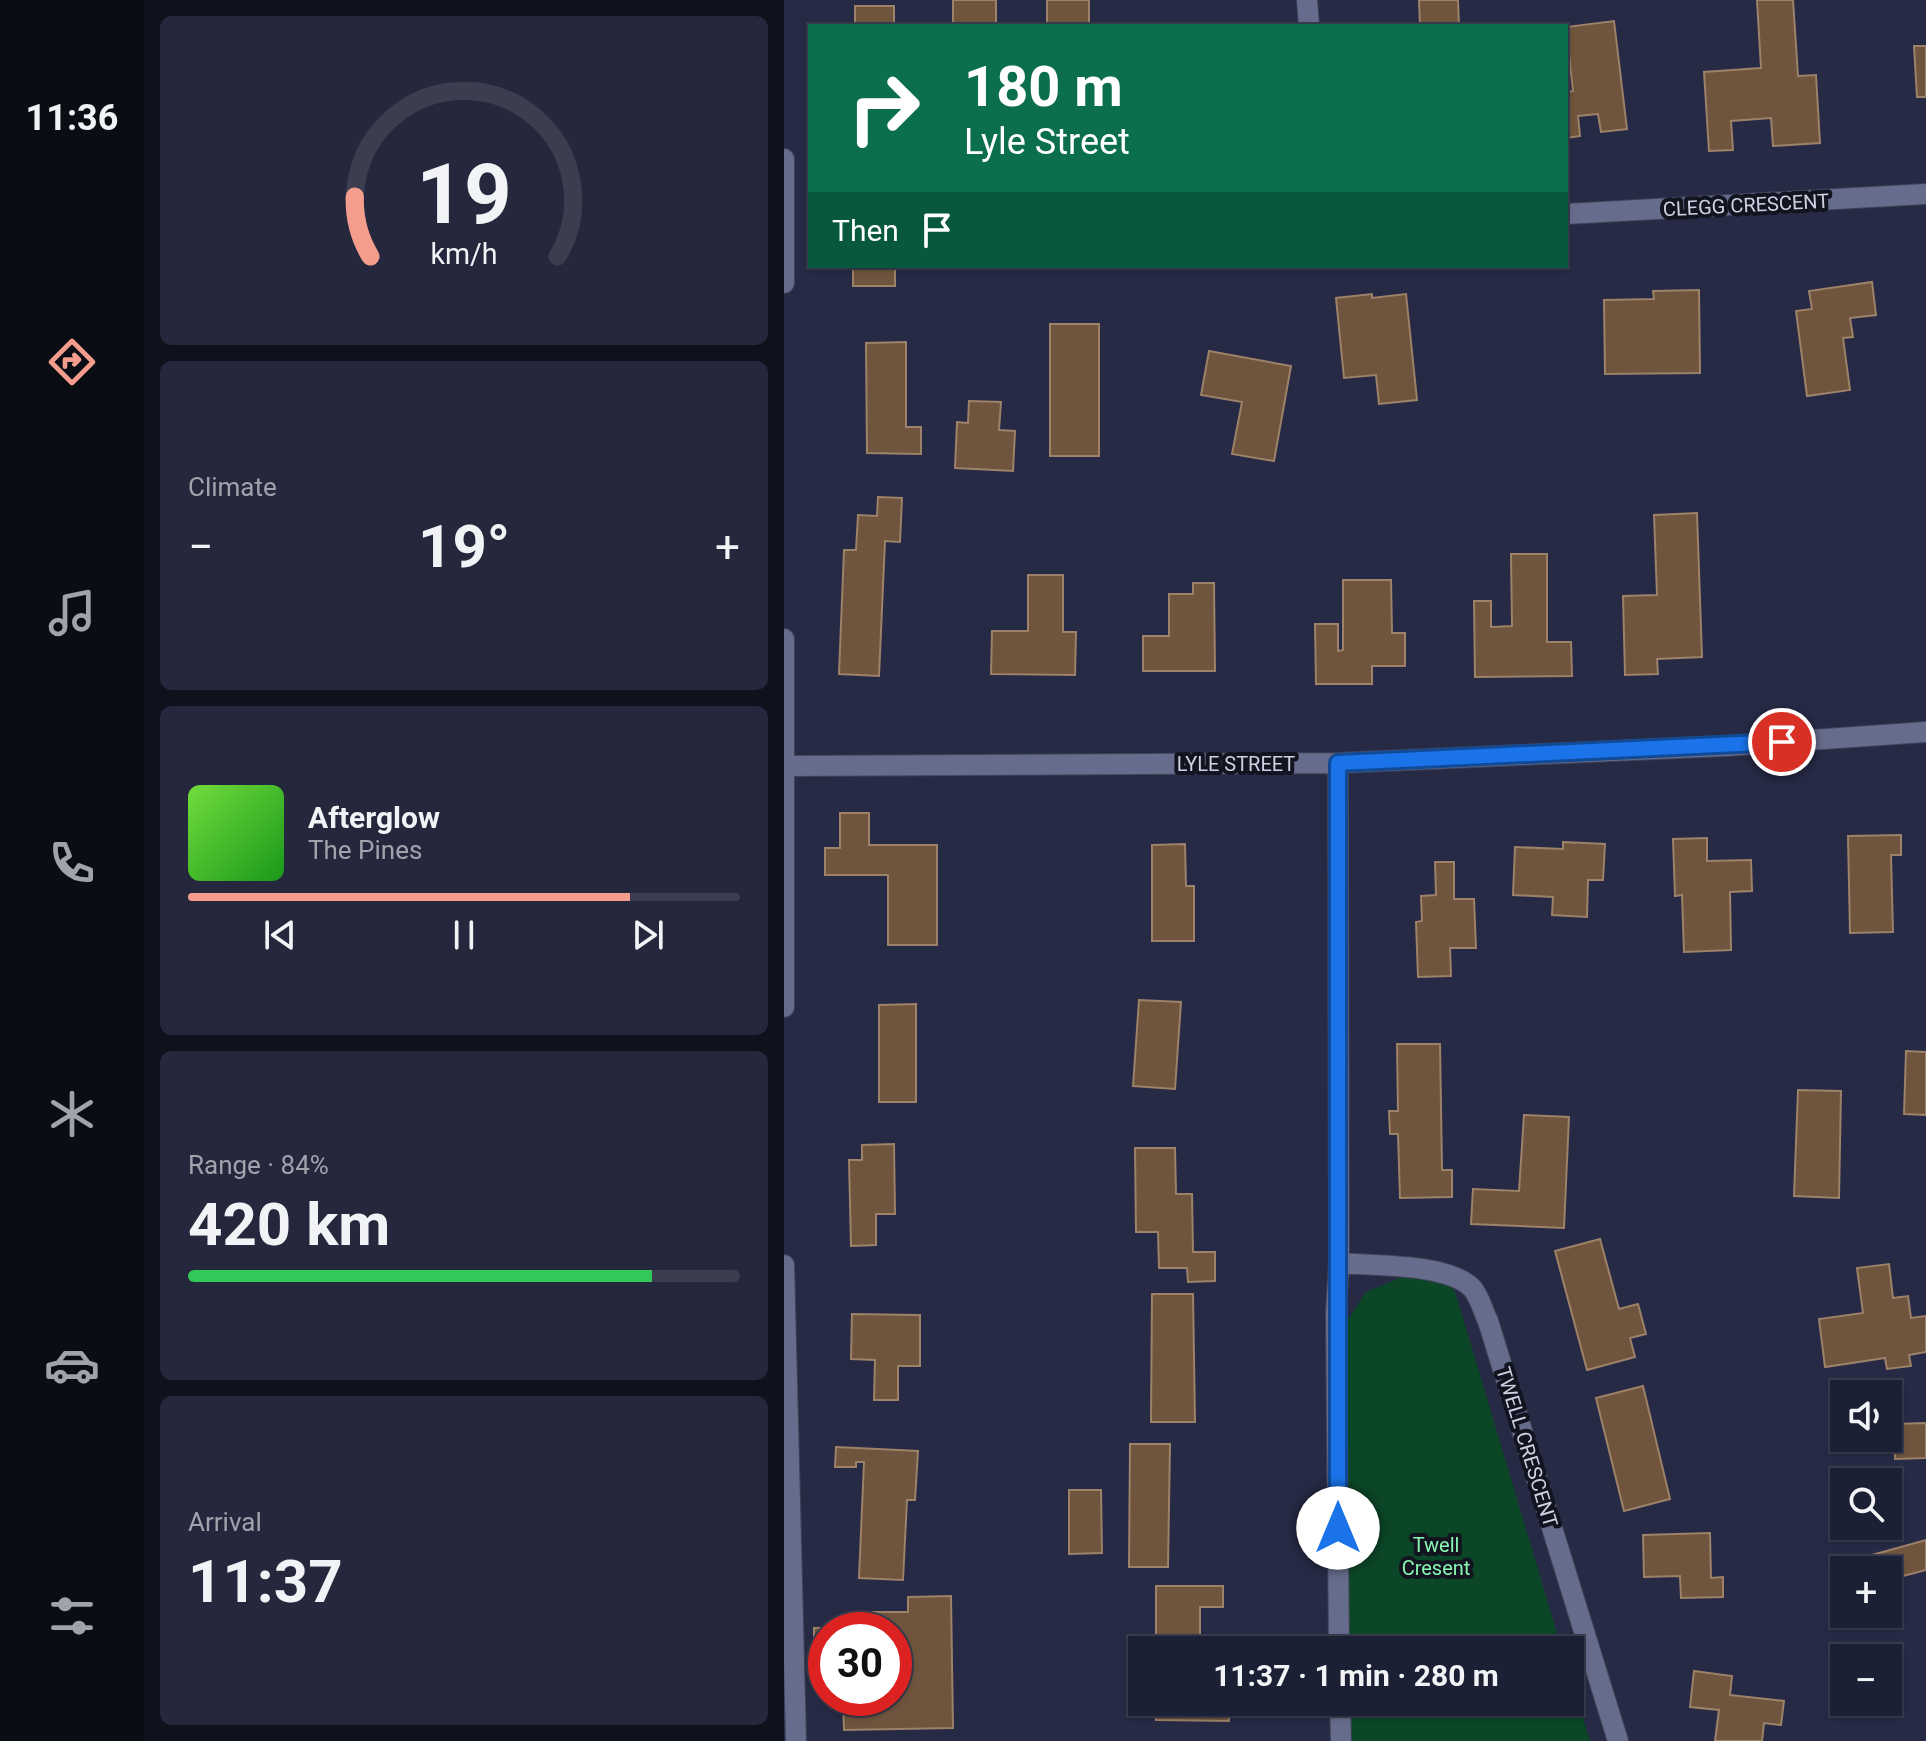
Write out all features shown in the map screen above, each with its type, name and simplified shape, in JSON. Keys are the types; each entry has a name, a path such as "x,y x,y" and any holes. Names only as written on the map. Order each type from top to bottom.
{"street":[{"path":"1307,0 1309,24"},
{"path":"784,159 784,283"},
{"name":"CLEGG CRESCENT","path":"1568,214 1926,194"},
{"path":"784,639 784,1007"},
{"name":"LYLE STREET","path":"785,766 1338,763 1725,746 1926,732"},
{"path":"1338,763 1339,1263 1336,1313 1339,1636"},
{"name":"TWELL CRESCENT","path":"1339,1263 1441,1273 1458,1277 1474,1289 1488,1321 1618,1741"},
{"path":"784,1265 796,1741"},
{"path":"1340,1716 1341,1741"}],"green space":[{"name":"Twell Cresent","path":"1400,1278 1440,1279 1455,1291 1558,1636 1344,1636 1337,1336 1366,1292"},
{"path":"1345,1716 1582,1716 1590,1741 1346,1741"}],"building":[{"path":"953,0 996,0 996,24 953,24"},
{"path":"1047,0 1089,0 1089,24 1047,24"},
{"path":"1419,0 1458,0 1459,24 1420,24"},
{"path":"1757,0 1793,0 1798,76 1816,75 1820,143 1773,146 1771,118 1731,121 1733,150 1709,151 1704,72 1761,68"},
{"path":"855,6 894,6 894,24 855,24"},
{"path":"1614,21 1627,129 1601,132 1598,114 1578,116 1580,136 1568,138 1568,92 1573,91 1568,27"},
{"path":"1914,46 1926,46 1926,97 1917,97"},
{"path":"853,268 895,268 895,286 853,286"},
{"path":"1872,282 1876,315 1850,318 1853,337 1843,338 1850,390 1807,396 1796,311 1812,309 1809,291"},
{"path":"1699,290 1700,373 1605,374 1604,300 1654,299 1653,291"},
{"path":"1372,294 1372,298 1406,294 1417,400 1379,404 1376,375 1344,378 1336,298"},
{"path":"1050,324 1099,324 1099,456 1050,456"},
{"path":"906,342 906,427 921,427 921,454 867,453 866,343"},
{"path":"1209,351 1291,366 1274,461 1232,454 1242,402 1201,395"},
{"path":"969,401 1001,402 999,430 1015,431 1013,471 955,468 957,422 968,423"},
{"path":"878,497 902,498 900,542 885,541 879,676 839,674 844,550 856,550 858,515 877,516"},
{"path":"1697,513 1702,657 1657,659 1658,674 1625,675 1623,596 1657,595 1654,515"},
{"path":"1511,554 1547,554 1547,642 1571,642 1572,676 1475,677 1474,601 1491,601 1491,627 1512,626"},
{"path":"1028,575 1063,575 1063,632 1076,632 1075,675 991,674 992,631 1028,631"},
{"path":"1343,580 1391,580 1392,633 1405,633 1405,666 1372,666 1372,684 1316,684 1315,624 1338,624 1338,651 1343,650"},
{"path":"1193,583 1214,583 1215,671 1143,671 1143,636 1169,636 1169,594 1193,594"},
{"path":"840,813 869,813 869,845 937,845 937,945 888,945 888,875 825,875 825,848 840,848"},
{"path":"1901,835 1901,855 1891,855 1893,932 1850,933 1848,836"},
{"path":"1707,838 1707,861 1751,860 1752,891 1730,892 1731,950 1684,952 1682,895 1675,896 1673,839"},
{"path":"1563,842 1605,844 1603,880 1588,880 1587,917 1552,915 1553,897 1513,895 1515,847 1563,849"},
{"path":"1185,844 1186,886 1194,886 1194,941 1152,941 1152,845"},
{"path":"1435,862 1454,862 1454,899 1474,899 1476,948 1450,948 1451,976 1418,977 1416,922 1422,921 1421,896 1436,895"},
{"path":"1139,1000 1181,1002 1175,1089 1133,1086"},
{"path":"916,1004 916,1102 879,1102 879,1005"},
{"path":"1397,1044 1440,1044 1442,1170 1452,1170 1452,1197 1400,1198 1398,1134 1390,1134 1389,1111 1398,1111"},
{"path":"1906,1051 1926,1052 1926,1115 1904,1114"},
{"path":"1798,1090 1841,1091 1839,1198 1794,1196"},
{"path":"1524,1115 1569,1117 1564,1228 1471,1224 1473,1189 1519,1191"},
{"path":"894,1144 895,1214 876,1214 876,1245 851,1246 849,1160 862,1160 862,1145"},
{"path":"1135,1148 1175,1148 1176,1194 1192,1194 1193,1252 1215,1252 1215,1281 1188,1282 1187,1268 1159,1268 1158,1232 1136,1232"},
{"path":"1600,1239 1619,1309 1638,1304 1646,1334 1630,1338 1635,1357 1587,1370 1555,1251"},
{"path":"1889,1264 1893,1298 1908,1296 1911,1318 1926,1316 1926,1352 1909,1355 1911,1366 1887,1369 1885,1358 1825,1367 1819,1319 1863,1313 1857,1268"},
{"path":"1152,1294 1193,1294 1195,1422 1151,1422"},
{"path":"852,1314 920,1315 920,1366 898,1366 898,1400 874,1400 875,1360 851,1359"},
{"path":"1643,1386 1670,1499 1624,1511 1596,1398"},
{"path":"1926,1423 1926,1458 1895,1459 1895,1452 1902,1452 1902,1424"},
{"path":"1130,1444 1170,1444 1168,1567 1129,1567"},
{"path":"836,1447 918,1451 915,1500 907,1500 903,1580 859,1578 864,1462 856,1462 856,1467 835,1467"},
{"path":"1069,1490 1101,1490 1102,1553 1069,1554"},
{"path":"1710,1533 1711,1578 1723,1577 1723,1597 1681,1598 1680,1576 1644,1577 1643,1535"},
{"path":"1926,1540 1926,1570 1902,1576 1902,1556 1872,1555"},
{"path":"1156,1586 1223,1586 1223,1607 1200,1607 1200,1636 1156,1636"},
{"path":"951,1596 953,1728 844,1730 844,1716 912,1716 912,1612 908,1612 908,1597"},
{"path":"1694,1671 1732,1676 1730,1695 1784,1701 1781,1725 1764,1723 1762,1741 1715,1741 1719,1710 1690,1707"},
{"path":"1156,1716 1229,1716 1229,1721 1156,1720"}],"route":[{"path":"1338,1528 1338,763 1782,742"}]}
